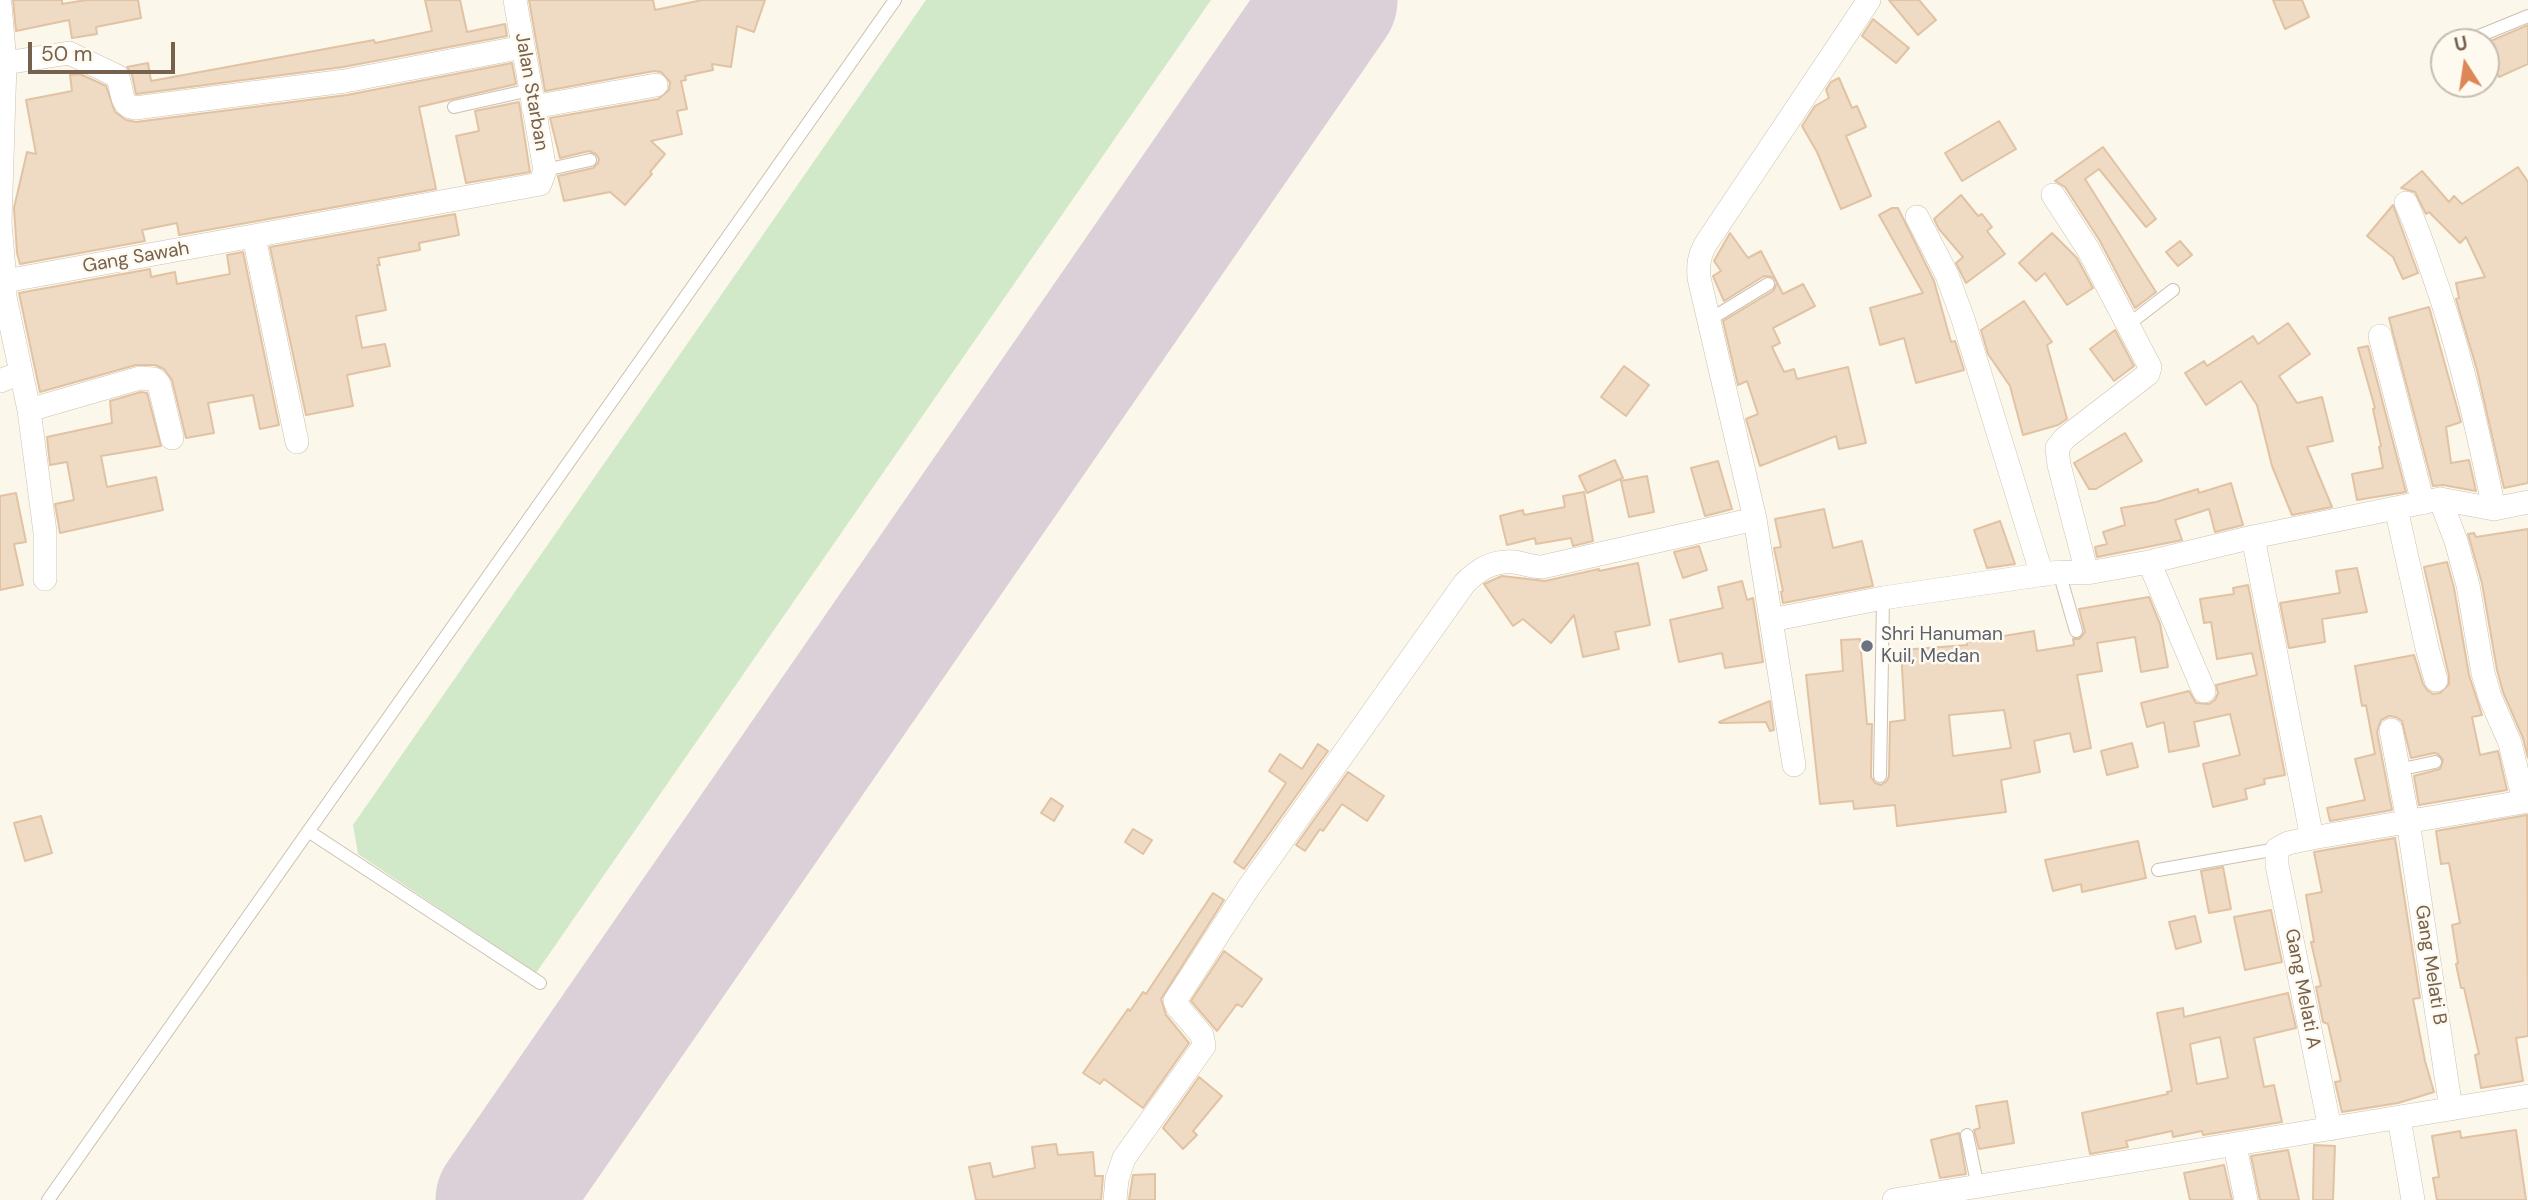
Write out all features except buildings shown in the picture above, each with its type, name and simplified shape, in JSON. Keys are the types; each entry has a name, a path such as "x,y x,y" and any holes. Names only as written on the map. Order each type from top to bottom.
{"street":[{"name":"Jalan Starban","path":"515,0 543,177"},
{"path":"1794,765 1755,519 1699,278 1699,256 1869,0"},
{"path":"1,17 5,63 0,223 3,292 10,377 29,410 45,532 46,579"},
{"path":"5,63 71,54 117,76 125,104 135,108 345,81 523,47"},
{"path":"531,99 656,85"},
{"name":"Gang Sawah","path":"3,292 543,177"},
{"path":"2053,195 2079,233 2150,367 2148,374 2057,448 2087,573"},
{"path":"2406,203 2428,253 2451,331 2480,439 2494,509"},
{"path":"1917,217 1947,275 2051,573"},
{"path":"254,237 297,442"},
{"path":"2277,849 2288,843 2312,838 2526,801 2510,744 2483,673 2468,585 2456,541 2431,501 2380,336"},
{"path":"29,410 140,379 154,379 159,384 172,438"},
{"path":"1771,620 1883,598 2051,573 2087,573 2149,562 2253,537 2431,501 2494,509 2528,502"},
{"path":"2396,509 2436,680"},
{"path":"1115,1200 1117,1179 1124,1158 1204,1046 1202,1035 1175,1001 1249,887 1464,584 1476,571 1492,564 1512,562 1542,567 1755,519"},
{"path":"2253,537 2312,838"},
{"path":"2149,562 2204,691"},
{"name":"Gang Melati B","path":"2391,730 2408,821 2451,1109"},
{"name":"Gang Melati A","path":"2277,849 2277,865 2330,1129"},
{"path":"1894,1200 2528,1096"},
{"path":"2399,1118 2413,1200"},
{"path":"2235,1146 2246,1200"}],"lane":[{"path":"48,1200 895,0"},
{"path":"2499,28 2528,16"},
{"path":"454,107 531,99"},
{"path":"543,177 590,160"},
{"path":"1709,320 1768,284"},
{"path":"2129,324 2173,290"},
{"path":"2051,573 2076,631"},
{"path":"1880,776 1883,598"},
{"path":"2398,770 2435,762"},
{"path":"308,831 540,983"},
{"path":"2158,870 2277,849"},
{"path":"1967,1135 1978,1186"}],"green space":[{"path":"926,0 1211,0 536,973 358,854 353,825"}],"runway":[{"path":"502,1200 1331,0"}],"place":[{"name":"Shri Hanuman Kuil, Medan","path":"1867,646"}]}
